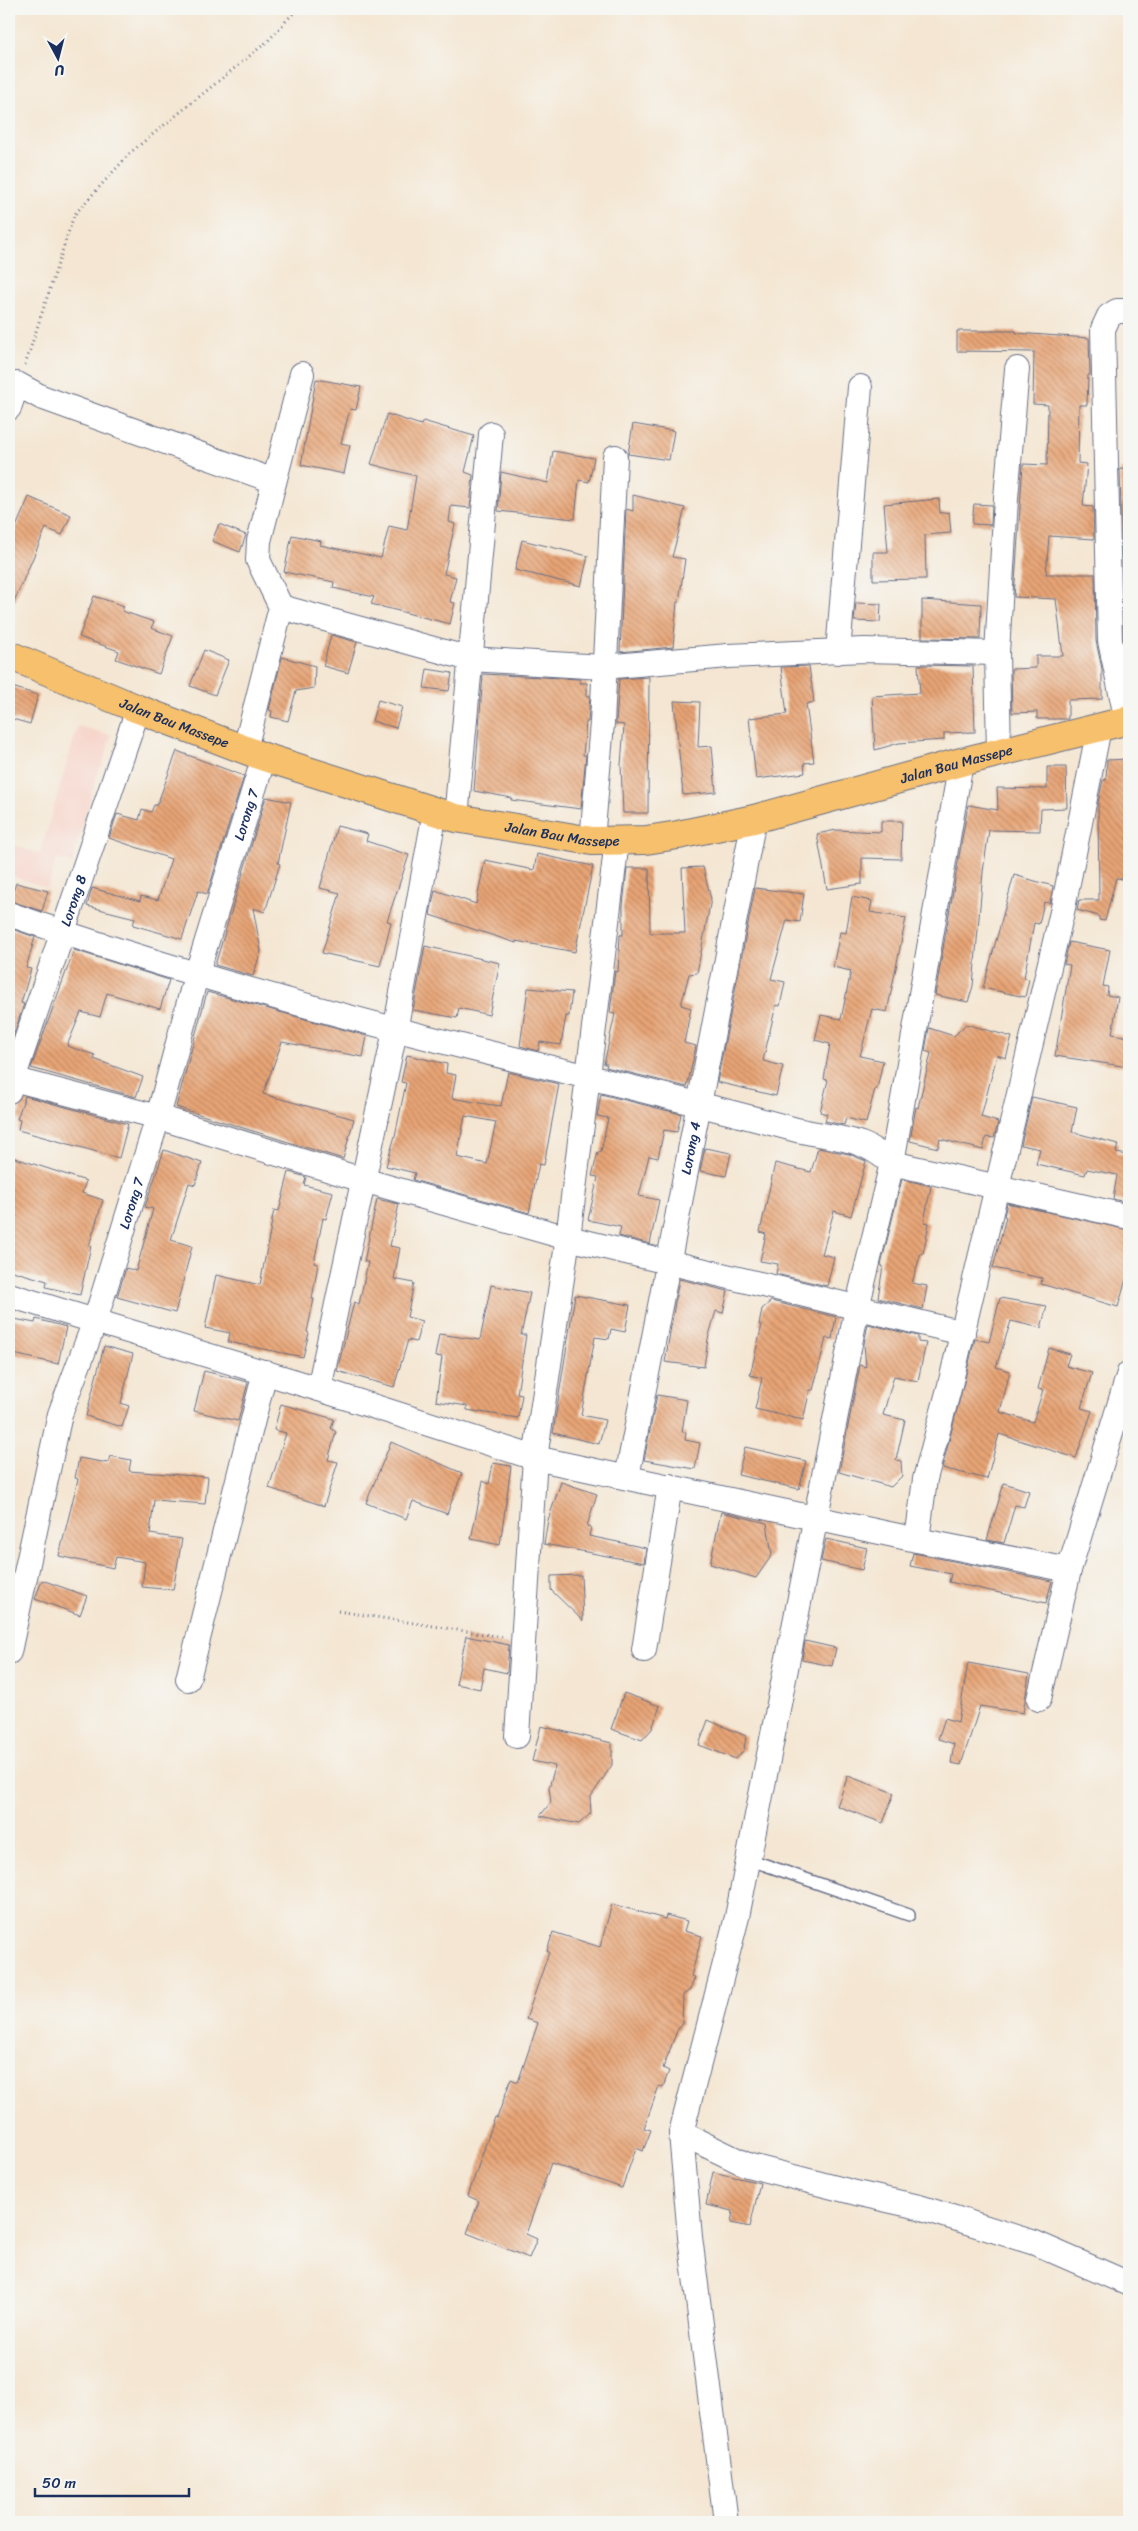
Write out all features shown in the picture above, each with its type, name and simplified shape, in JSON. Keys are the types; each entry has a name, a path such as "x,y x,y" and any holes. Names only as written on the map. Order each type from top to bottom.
{"main road":[{"name":"Jalan Bau Massepe","path":"9,655 138,709 254,753 446,815 604,842 678,835 754,819 961,762 1128,720"}],"street":[{"path":"1128,720 1110,641 1103,329 1108,316 1117,311 1129,311"},
{"path":"999,753 997,652 1006,498 1017,370"},
{"path":"302,374 259,541 258,560 281,607 470,659 603,667 728,656 921,650 997,652"},
{"path":"838,652 860,387"},
{"path":"9,408 27,390 274,481"},
{"path":"319,1389 395,1031 446,815 470,659 491,434"},
{"path":"517,1736 535,1458 568,1238 587,1076 604,842 603,667 615,458"},
{"name":"Lorong 7","path":"9,1652 60,1414 95,1321 158,1117 196,976 254,753 281,607"},
{"name":"Lorong 8","path":"10,1083 63,933 138,709"},
{"path":"917,1540 925,1480 998,1186 1063,908 1099,728"},
{"path":"726,2522 690,2237 681,2133 737,1917 775,1732 782,1680 817,1518 857,1308 892,1163 961,762"},
{"name":"Lorong 4","path":"627,1477 754,819"},
{"path":"9,914 196,976 395,1031 699,1103 811,1134 860,1143 892,1163 1129,1217"},
{"path":"10,1083 158,1117 363,1180 568,1238 962,1333"},
{"path":"9,1295 265,1372 535,1458 579,1469 670,1486 917,1540 1069,1570"},
{"path":"188,1679 265,1372"},
{"path":"1039,1699 1069,1570 1129,1373"},
{"path":"644,1650 670,1486"},
{"path":"681,2133 747,2165 919,2207 1035,2243 1129,2284"}],"lane":[{"path":"748,1859 909,1915"}],"path":[{"path":"27,390 74,215 131,152 268,41 297,9"},
{"path":"338,1611 523,1640"}],"shaded area":[{"path":"78,726 111,735 102,767 99,767 72,863 56,859 48,888 9,875 9,844 40,854"}],"building":[{"path":"957,331 1016,331 1016,333 1089,338 1090,375 1088,375 1087,405 1079,405 1078,463 1087,464 1083,506 1093,507 1094,539 1049,536 1046,574 1095,574 1096,641 1102,669 1102,699 1068,700 1068,719 1037,719 1037,712 1012,713 1011,669 1036,668 1036,656 1063,656 1056,599 1014,597 1023,464 1047,465 1048,405 1033,404 1034,352 957,351"},
{"path":"316,379 361,387 356,410 350,409 341,443 350,445 344,474 301,465"},
{"path":"387,414 421,425 423,421 474,436 465,472 473,475 470,508 451,506 449,522 455,524 444,574 456,577 450,602 455,603 450,624 371,604 374,597 333,588 334,582 284,572 292,535 321,541 320,545 381,558 389,526 407,530 416,476 371,464"},
{"path":"633,424 674,431 669,460 628,454"},
{"path":"553,451 594,458 589,482 579,480 575,519 498,511 501,472 548,483"},
{"path":"1120,469 1129,470 1129,665 1124,639"},
{"path":"633,495 685,508 672,557 685,559 679,602 677,602 673,647 620,652 626,509 633,511"},
{"path":"29,497 71,515 62,535 46,528 9,613 9,543"},
{"path":"939,499 940,513 949,512 951,533 925,535 926,579 873,580 873,552 888,552 884,504"},
{"path":"974,504 992,505 991,525 972,524"},
{"path":"219,524 246,535 240,552 212,541"},
{"path":"522,540 588,556 581,586 515,570"},
{"path":"94,596 124,606 122,611 154,622 151,628 173,636 159,674 116,659 119,651 79,637"},
{"path":"922,600 981,604 980,639 922,638"},
{"path":"856,603 881,604 880,622 854,621"},
{"path":"331,635 357,642 348,673 323,666"},
{"path":"204,650 229,660 215,695 190,686"},
{"path":"282,657 315,666 314,688 296,691 288,721 271,717 272,711 269,710"},
{"path":"918,665 973,666 975,732 944,733 944,740 899,743 875,750 872,696 920,693"},
{"path":"809,666 814,702 806,704 814,762 804,763 805,773 756,779 749,718 787,714 781,667"},
{"path":"427,669 452,673 449,691 424,688"},
{"path":"483,674 580,679 580,683 587,683 587,696 590,696 583,755 586,755 581,809 511,800 512,798 474,791"},
{"path":"649,677 648,813 623,813 621,765 624,725 616,724 619,679"},
{"path":"12,687 38,695 30,724 9,718 9,696"},
{"path":"378,700 402,707 396,728 372,721"},
{"path":"674,701 700,702 698,747 712,746 716,792 683,795"},
{"path":"177,751 244,776 207,894 198,891 182,939 133,925 135,918 87,906 92,888 140,901 141,896 158,900 171,859 109,838 117,814 139,820 142,809 151,812 154,805 157,805"},
{"path":"1129,759 1129,880 1116,878 1105,921 1099,920 1099,916 1077,910 1079,900 1099,900 1098,803 1103,780 1106,780 1107,760"},
{"path":"1047,767 1066,767 1067,808 1041,809 1040,831 989,830 983,872 973,986 968,1002 935,995 968,805 998,810 997,788 1047,789"},
{"path":"266,797 291,802 278,863 280,864 265,912 253,908 261,951 253,976 215,965"},
{"path":"881,821 902,821 901,859 862,858 862,884 827,889 817,834 836,830 881,832"},
{"path":"337,826 368,834 366,841 409,855 387,921 391,922 380,966 322,953 340,893 320,888"},
{"path":"537,854 593,866 575,952 516,941 516,943 430,915 435,890 476,904 485,860 534,870"},
{"path":"703,867 711,899 697,973 689,974 681,1005 691,1008 684,1043 696,1046 687,1087 606,1067 607,1064 604,1064 615,1014 610,1013 615,971 618,972 620,935 623,935 623,906 627,868 649,868 650,933 685,933 682,868"},
{"path":"1014,875 1053,886 1050,903 1044,902 1039,924 1034,923 1024,978 1029,979 1025,997 983,988"},
{"path":"16,883 48,891 42,911 10,901"},
{"path":"755,888 804,894 800,922 787,920 771,979 785,982 780,1006 776,1005 763,1061 783,1066 776,1096 717,1082"},
{"path":"852,897 872,901 870,912 906,918 887,1012 872,1009 860,1056 883,1061 877,1089 875,1089 866,1123 846,1118 844,1125 825,1121 827,1114 820,1112 828,1080 824,1079 830,1044 815,1040 821,1015 841,1019 851,971 833,967 840,932 846,933"},
{"path":"9,928 35,937 26,968 31,969 21,1003 24,1004 9,1049"},
{"path":"1069,942 1110,950 1103,986 1108,987 1107,995 1118,997 1112,1034 1129,1037 1129,1067 1055,1056 1070,965 1064,964"},
{"path":"425,946 500,963 489,1015 459,1008 457,1018 413,1010"},
{"path":"74,950 169,980 160,1009 107,993 100,1017 81,1012 67,1046 95,1055 94,1059 143,1077 136,1097 31,1068"},
{"path":"528,988 572,992 569,1016 566,1016 561,1045 540,1042 538,1051 520,1046"},
{"path":"207,992 367,1036 363,1057 282,1042 263,1094 354,1119 343,1159 176,1107"},
{"path":"966,1024 1012,1037 1006,1058 997,1055 981,1117 998,1122 994,1138 986,1137 983,1150 940,1139 938,1148 910,1141 916,1107 918,1108 931,1053 925,1051 929,1028 954,1036"},
{"path":"407,1055 447,1064 446,1073 456,1075 452,1098 501,1106 508,1072 559,1084 544,1165 539,1164 529,1213 413,1180 415,1173 386,1166 395,1136 406,1083 401,1082","holes":["465,1116 496,1122 487,1164 457,1157"]},
{"path":"601,1094 681,1114 677,1132 664,1130 658,1158 649,1156 639,1196 659,1200 650,1244 619,1236 621,1227 588,1220 598,1177 592,1176 598,1152 601,1152 608,1118 597,1116"},
{"path":"25,1096 128,1124 119,1158 18,1130 20,1120 17,1119"},
{"path":"1032,1097 1077,1107 1072,1132 1118,1144 1116,1153 1129,1155 1129,1203 1113,1199 1117,1175 1087,1169 1085,1175 1036,1164 1040,1149 1021,1145"},
{"path":"705,1148 731,1153 726,1176 700,1171"},
{"path":"818,1148 849,1154 866,1161 851,1216 834,1211 822,1254 834,1257 827,1286 776,1274 778,1264 760,1261 766,1234 760,1232 775,1163 811,1172"},
{"path":"164,1150 202,1163 195,1185 189,1183 171,1240 192,1246 175,1313 117,1297 126,1268 136,1271 153,1209 145,1207"},
{"path":"9,1156 86,1181 82,1193 103,1200 89,1246 91,1246 80,1295 46,1287 47,1281 9,1270"},
{"path":"289,1172 306,1177 304,1185 333,1192 326,1219 323,1218 314,1263 318,1264 312,1299 314,1299 303,1357 228,1342 230,1333 205,1328 216,1275 260,1285 274,1210 279,1211"},
{"path":"902,1179 931,1186 924,1222 929,1223 923,1254 921,1253 912,1283 927,1286 923,1309 878,1298 883,1266 881,1265"},
{"path":"377,1199 399,1204 390,1246 400,1248 394,1279 414,1283 407,1317 422,1321 416,1342 408,1340 394,1387 337,1371 354,1302 359,1304 368,1262 364,1262"},
{"path":"1007,1203 1129,1230 1129,1269 1118,1307 1041,1284 1042,1278 993,1268 1006,1217 1004,1216"},
{"path":"679,1279 728,1291 723,1313 716,1311 708,1339 704,1367 665,1362"},
{"path":"491,1285 530,1293 521,1335 526,1335 517,1394 522,1395 518,1418 467,1410 467,1406 436,1401 442,1357 435,1356 439,1334 480,1340"},
{"path":"575,1295 630,1305 625,1332 611,1329 609,1339 595,1337 581,1415 605,1420 599,1444 553,1433"},
{"path":"1000,1298 1047,1306 1041,1328 1011,1321 996,1367 1010,1371 1000,1412 1033,1422 1043,1390 1038,1389 1049,1348 1070,1354 1066,1366 1092,1373 1081,1408 1092,1411 1076,1458 999,1434 987,1479 942,1468 975,1339 989,1342"},
{"path":"771,1301 836,1317 832,1339 826,1338 813,1390 810,1390 803,1420 755,1409 762,1378 750,1375 762,1325 759,1325 762,1309"},
{"path":"9,1318 35,1323 36,1319 66,1327 58,1364 9,1353"},
{"path":"868,1324 918,1336 918,1342 926,1343 918,1381 894,1376 883,1415 905,1420 896,1460 901,1461 902,1476 891,1487 839,1472 860,1365 866,1367 864,1344"},
{"path":"104,1346 133,1354 121,1403 129,1406 122,1427 86,1416"},
{"path":"204,1371 248,1382 238,1421 194,1411"},
{"path":"657,1395 687,1400 682,1432 686,1432 685,1440 700,1443 695,1469 644,1460"},
{"path":"281,1404 334,1419 331,1428 336,1432 328,1460 338,1462 324,1506 269,1488 286,1433 274,1430"},
{"path":"391,1442 462,1473 447,1514 413,1501 406,1519 366,1503"},
{"path":"745,1447 806,1461 799,1489 738,1475"},
{"path":"110,1456 131,1460 129,1471 208,1477 205,1504 154,1500 150,1534 182,1539 173,1590 142,1587 145,1562 116,1557 113,1568 59,1556 78,1479 75,1478 79,1458 108,1463"},
{"path":"493,1463 511,1466 500,1545 471,1539 483,1481 489,1484"},
{"path":"561,1482 597,1494 587,1526 591,1527 589,1536 646,1548 644,1563 544,1544 548,1520"},
{"path":"1004,1483 1029,1491 1024,1507 1015,1505 1004,1543 987,1540"},
{"path":"721,1512 767,1523 772,1555 756,1578 710,1564"},
{"path":"826,1539 867,1548 862,1570 821,1561"},
{"path":"913,1553 1052,1581 1046,1603 949,1582 951,1574 910,1566"},
{"path":"581,1575 583,1621 551,1590 551,1576"},
{"path":"42,1580 87,1596 80,1615 35,1599"},
{"path":"466,1636 509,1645 507,1673 484,1668 480,1689 456,1684"},
{"path":"805,1641 836,1648 832,1666 802,1660"},
{"path":"968,1663 1029,1674 1023,1713 980,1706 961,1765 951,1763 954,1744 938,1739 945,1718 958,1722"},
{"path":"624,1693 660,1706 652,1729 642,1740 611,1729"},
{"path":"708,1720 746,1736 744,1750 736,1759 699,1745"},
{"path":"541,1726 612,1743 612,1765 590,1798 591,1813 579,1824 540,1816 551,1802 549,1788 555,1766 532,1761"},
{"path":"848,1776 894,1793 883,1823 837,1806"},
{"path":"612,1904 665,1919 666,1915 687,1921 684,1931 702,1936 691,1976 695,1977 690,1990 683,1995 682,2023 663,2068 669,2071 663,2087 659,2086 644,2128 651,2130 643,2151 636,2148 622,2188 551,2163 526,2234 537,2239 529,2258 467,2233 479,2201 468,2196 495,2117 497,2118 511,2079 518,2082 538,2023 526,2019 549,1952 547,1951 553,1932 600,1947"},
{"path":"713,2172 760,2183 750,2227 731,2223 733,2211 706,2205"}]}
